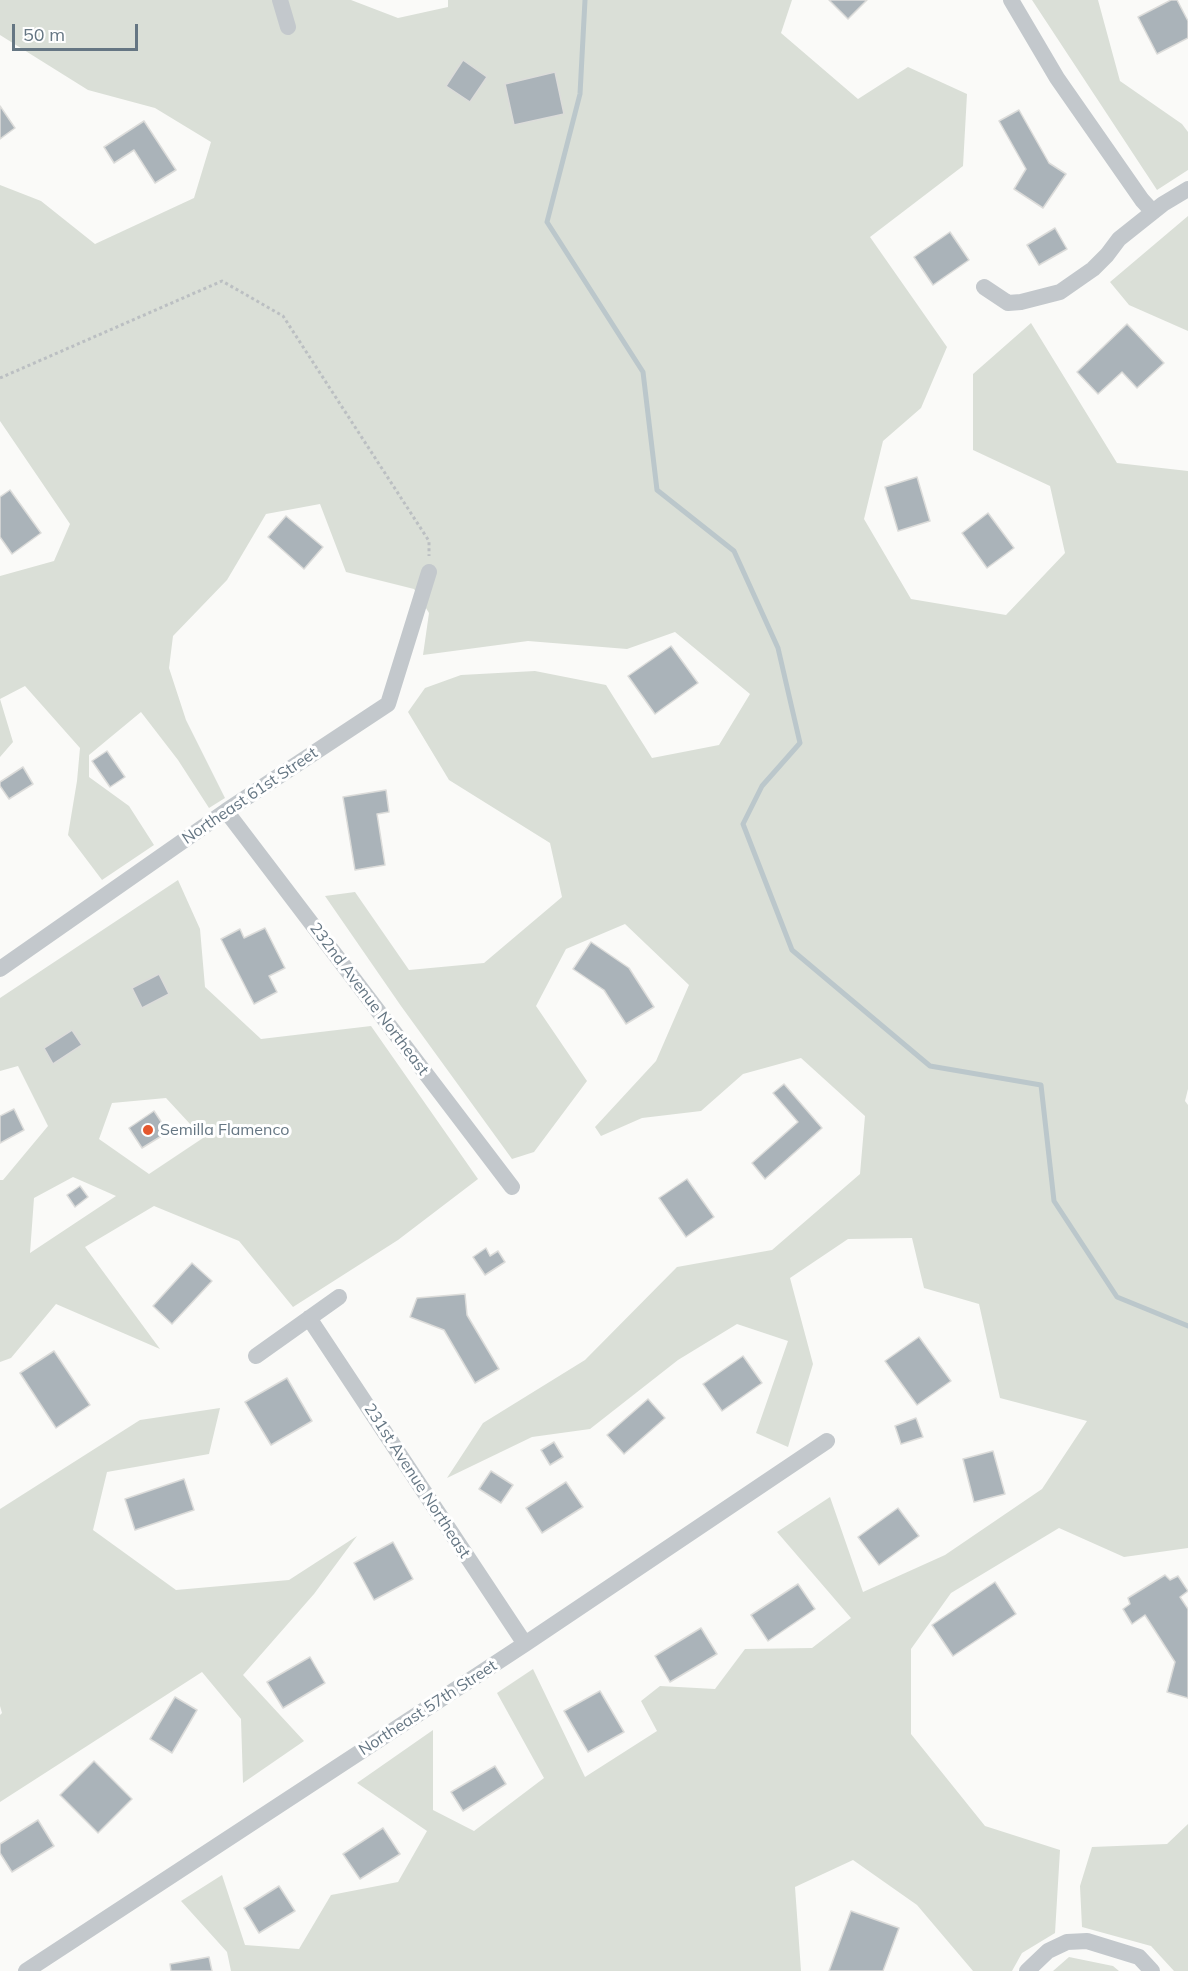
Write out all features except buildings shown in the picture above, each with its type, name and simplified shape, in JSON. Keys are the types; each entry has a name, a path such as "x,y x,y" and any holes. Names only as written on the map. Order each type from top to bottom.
{"street":[{"path":"280,0 288,27"},
{"path":"1011,0 1057,78 1142,200 1153,212"},
{"path":"984,287 1008,303 1060,292 1093,269 1119,239 1153,212 1188,189"},
{"name":"Northeast 61st Street","path":"0,969 226,810 388,704 429,572"},
{"name":"232nd Avenue Northeast","path":"226,810 512,1187"},
{"path":"256,1356 339,1297"},
{"name":"231st Avenue Northeast","path":"309,1318 525,1644"},
{"name":"Northeast 57th Street","path":"26,1971 525,1644 827,1442"},
{"path":"1027,1971 1047,1951 1067,1942 1087,1941 1139,1957 1152,1971"}],"path":[{"path":"0,378 222,281 283,316 429,541 429,572"}],"shaded area":[{"path":"0,0 351,0 398,18 448,7 448,0 792,0 781,33 858,99 908,67 967,94 963,166 870,237 947,347 921,408 883,441 864,519 911,599 1006,615 1065,553 1050,486 973,450 973,374 1031,323 1117,463 1188,471 1188,1089 1185,1101 1188,1105 1188,1548 1124,1557 1059,1528 951,1593 911,1649 911,1734 985,1826 1060,1850 1055,1933 1022,1953 1012,1971 973,1971 917,1905 853,1860 795,1887 801,1971 231,1971 227,1952 181,1901 222,1875 245,1945 299,1949 331,1895 398,1882 427,1831 357,1783 433,1730 433,1810 474,1831 544,1778 497,1693 533,1669 585,1777 657,1731 641,1701 660,1686 715,1689 745,1649 812,1648 851,1618 777,1532 830,1497 863,1592 945,1555 1042,1489 1087,1421 1000,1398 979,1304 924,1288 912,1238 848,1239 790,1278 813,1364 788,1447 756,1433 788,1341 737,1324 678,1360 590,1429 532,1437 447,1478 483,1423 585,1360 677,1267 772,1250 860,1174 865,1116 801,1058 743,1074 701,1111 642,1118 601,1136 595,1127 656,1061 689,985 625,924 566,949 536,1006 587,1081 534,1152 512,1159 401,1006 325,896 355,892 409,970 484,963 562,897 550,843 449,780 408,712 425,688 461,675 535,671 606,685 652,758 719,745 750,694 675,632 627,649 528,641 423,655 429,613 414,589 346,572 320,504 266,514 227,580 173,636 169,668 186,720 225,798 209,808 178,760 141,712 89,755 89,777 129,806 154,845 102,880 68,835 80,748 25,686 0,699 0,576 54,561 70,524 0,421 0,185 41,201 95,244 194,198 211,142 155,108 88,90 0,35"},
{"path":"1032,0 1098,0 1120,81 1182,124 1188,132 1188,170 1157,190"},
{"path":"1188,216 1188,331 1129,305 1110,282"},
{"path":"0,699 13,742 0,757"},
{"path":"178,880 200,929 205,987 261,1039 371,1026 478,1179 398,1240 293,1307 239,1241 154,1206 85,1247 160,1349 56,1304 11,1358 0,1362 0,1180 3,1180 48,1126 18,1066 0,1071 0,998","holes":["166,1098 203,1138 149,1174 99,1139 112,1103","73,1177 116,1196 30,1253 34,1198"]},
{"path":"220,1408 209,1454 107,1472 93,1530 176,1590 289,1580 357,1536 314,1594 243,1675 304,1741 243,1783 241,1719 202,1672 0,1802 0,1715 2,1713 0,1706 0,1509 140,1420"},
{"path":"1188,1824 1188,1971 1174,1971 1151,1946 1082,1927 1080,1886 1092,1847 1167,1844"},
{"path":"1069,1957 1113,1966 1119,1971 1053,1971"}],"waterway":[{"path":"585,0 580,94 547,222 643,372 657,490 734,551 778,648 800,743 762,786 743,824 792,950 930,1066 1041,1085 1054,1201 1117,1297 1188,1326"}],"place":[{"name":"Semilla Flamenco","path":"148,1130"}]}
